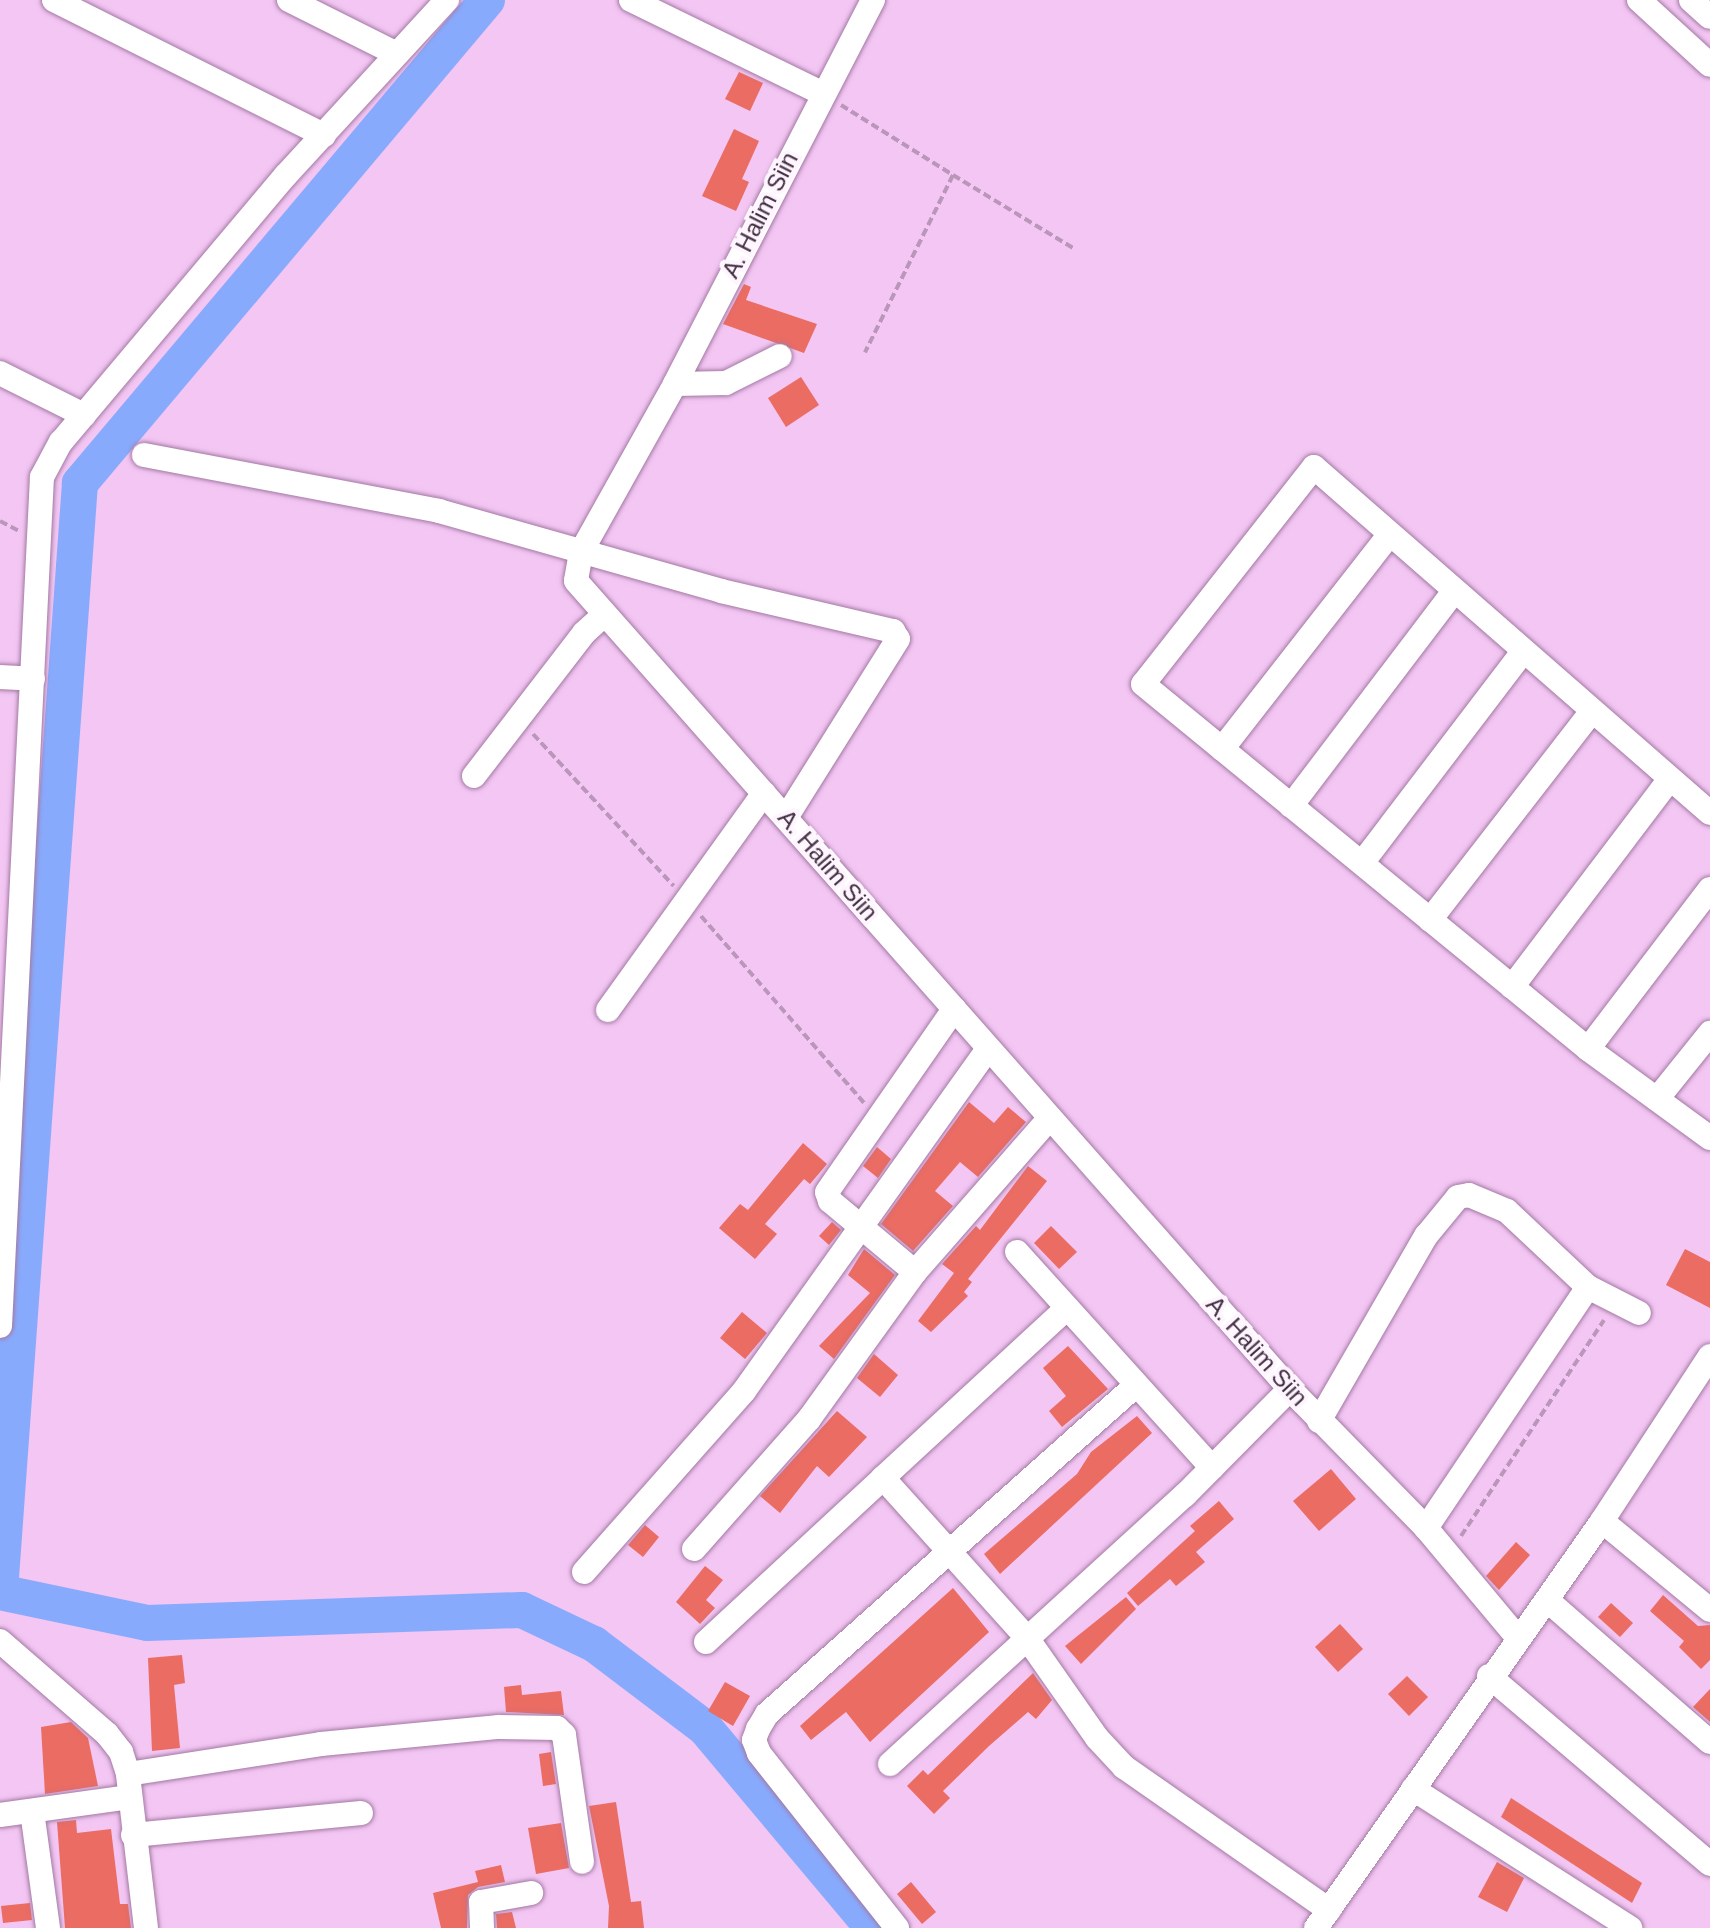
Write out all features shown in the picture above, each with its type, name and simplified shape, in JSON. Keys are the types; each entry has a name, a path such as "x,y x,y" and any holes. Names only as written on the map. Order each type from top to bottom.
{"street":[{"path":"54,0 324,135"},
{"path":"289,0 395,53"},
{"path":"0,1326 40,485 54,452 84,415 395,53 447,0"},
{"path":"631,0 822,93"},
{"name":"A. Halim Siin","path":"873,0 822,93 675,384 581,552 576,581 594,624 787,816 988,1049 1290,1389 1426,1528 1447,1558 1517,1637"},
{"path":"1639,0 1710,65"},
{"path":"1691,0 1710,17"},
{"path":"675,384 726,383 780,356"},
{"path":"0,373 84,415"},
{"path":"144,455 439,511 581,552 896,633 898,639 787,816"},
{"path":"1710,813 1314,467 1143,684 1588,1049 1710,1138"},
{"path":"1222,749 1389,535"},
{"path":"1291,806 1454,591"},
{"path":"474,776 594,624"},
{"path":"1362,863 1523,652"},
{"path":"0,677 33,679"},
{"path":"1430,920 1592,711"},
{"path":"1512,987 1670,779"},
{"path":"608,1010 764,793"},
{"path":"1588,1049 1710,889"},
{"path":"915,1272 863,1228 827,1192 954,1009"},
{"path":"1657,1099 1710,1033"},
{"path":"584,1572 744,1391 988,1049"},
{"path":"694,1549 809,1419 915,1272 1050,1118"},
{"path":"1319,1421 1426,1236 1458,1197 1469,1195 1507,1211 1588,1287 1639,1313"},
{"path":"1017,1252 1212,1468"},
{"path":"1426,1528 1588,1287"},
{"path":"706,1642 1067,1308"},
{"path":"883,1478 1027,1638 1124,1767 1322,1919 1489,1676 1602,1521 1710,1356"},
{"path":"897,1928 754,1740 767,1714 1136,1385"},
{"path":"890,1764 1212,1468 1290,1389"},
{"path":"1602,1521 1710,1610"},
{"path":"1547,1600 1710,1742"},
{"path":"0,1641 107,1734 121,1752 129,1786 146,1928"},
{"path":"1489,1676 1710,1864"},
{"path":"0,1815 32,1811 129,1786 321,1744 551,1727 564,1735 582,1862"},
{"path":"1413,1789 1630,1928"},
{"path":"32,1811 48,1928"},
{"path":"133,1835 361,1813"},
{"path":"482,1928 481,1902 531,1893"}],"path":[{"path":"822,93 1073,248"},
{"path":"865,352 953,175"},
{"path":"1447,1558 1616,1302"}],"building":[{"path":"739,72 763,83 750,111 725,99"},
{"path":"734,129 759,141 742,179 749,182 736,211 702,196"},
{"path":"744,284 751,287 746,300 817,324 804,353 723,324"},
{"path":"801,377 819,405 786,427 768,398"},
{"path":"969,1102 994,1123 1008,1107 1026,1122 978,1177 960,1162 935,1191 953,1206 913,1251 881,1224"},
{"path":"803,1143 827,1164 810,1184 804,1179 765,1224 777,1234 755,1259 719,1228 740,1204 748,1210"},
{"path":"877,1147 891,1159 878,1178 863,1166"},
{"path":"1028,1166 1047,1181 968,1279 972,1282 964,1292 968,1296 931,1332 918,1321 954,1273 942,1264 976,1226 980,1230"},
{"path":"832,1222 841,1230 829,1245 819,1236"},
{"path":"1051,1226 1077,1252 1059,1269 1034,1243"},
{"path":"864,1249 895,1275 834,1359 819,1346 870,1293 848,1275"},
{"path":"1685,1249 1710,1262 1710,1308 1666,1285"},
{"path":"742,1312 767,1333 745,1359 720,1338"},
{"path":"1068,1346 1108,1389 1062,1427 1049,1411 1066,1396 1043,1368"},
{"path":"874,1354 898,1375 880,1397 857,1378"},
{"path":"837,1411 867,1437 829,1477 817,1466 780,1513 760,1496"},
{"path":"1137,1416 1152,1433 1000,1574 984,1554 1077,1474 1091,1452"},
{"path":"1331,1469 1356,1499 1319,1531 1293,1501"},
{"path":"1219,1501 1234,1519 1196,1552 1205,1562 1176,1586 1170,1579 1138,1606 1127,1593 1195,1531 1190,1526"},
{"path":"645,1525 659,1537 643,1557 628,1545"},
{"path":"1516,1542 1530,1555 1499,1590 1486,1576"},
{"path":"705,1566 723,1580 706,1600 715,1608 700,1624 676,1602"},
{"path":"953,1588 989,1632 870,1742 846,1712 811,1740 800,1726"},
{"path":"1663,1595 1698,1626 1710,1625 1710,1660 1701,1669 1679,1647 1684,1641 1650,1611"},
{"path":"1126,1597 1136,1609 1081,1664 1065,1646"},
{"path":"1611,1603 1633,1623 1620,1637 1598,1617"},
{"path":"1340,1624 1363,1649 1338,1672 1315,1647"},
{"path":"182,1655 185,1683 174,1685 180,1748 152,1751 148,1658"},
{"path":"1033,1673 1052,1700 1036,1719 1028,1712 989,1746 943,1791 950,1798 934,1814 907,1786 923,1770 928,1775"},
{"path":"1407,1676 1428,1697 1409,1716 1388,1694"},
{"path":"725,1682 750,1696 733,1726 708,1711"},
{"path":"521,1685 522,1695 561,1691 564,1715 506,1712 504,1687"},
{"path":"1710,1689 1710,1722 1693,1707"},
{"path":"71,1722 88,1738 98,1786 45,1794 41,1727"},
{"path":"551,1752 556,1784 543,1786 539,1754"},
{"path":"1511,1798 1642,1883 1632,1903 1501,1817"},
{"path":"616,1802 631,1902 641,1901 644,1928 608,1928 609,1906 589,1806"},
{"path":"76,1820 77,1833 111,1829 120,1904 128,1904 131,1928 65,1928 57,1822"},
{"path":"561,1823 569,1868 536,1874 528,1828"},
{"path":"1497,1862 1524,1878 1507,1912 1478,1897"},
{"path":"501,1865 505,1882 478,1887 468,1895 467,1928 441,1928 433,1893 478,1882 475,1871"},
{"path":"911,1882 936,1912 922,1924 897,1894"},
{"path":"30,1903 32,1920 3,1923 1,1906"},
{"path":"512,1912 516,1928 497,1928 496,1914"}],"waterway":[{"path":"487,0 80,483 0,1592 147,1623 522,1610 594,1644 705,1728 873,1928"}]}
